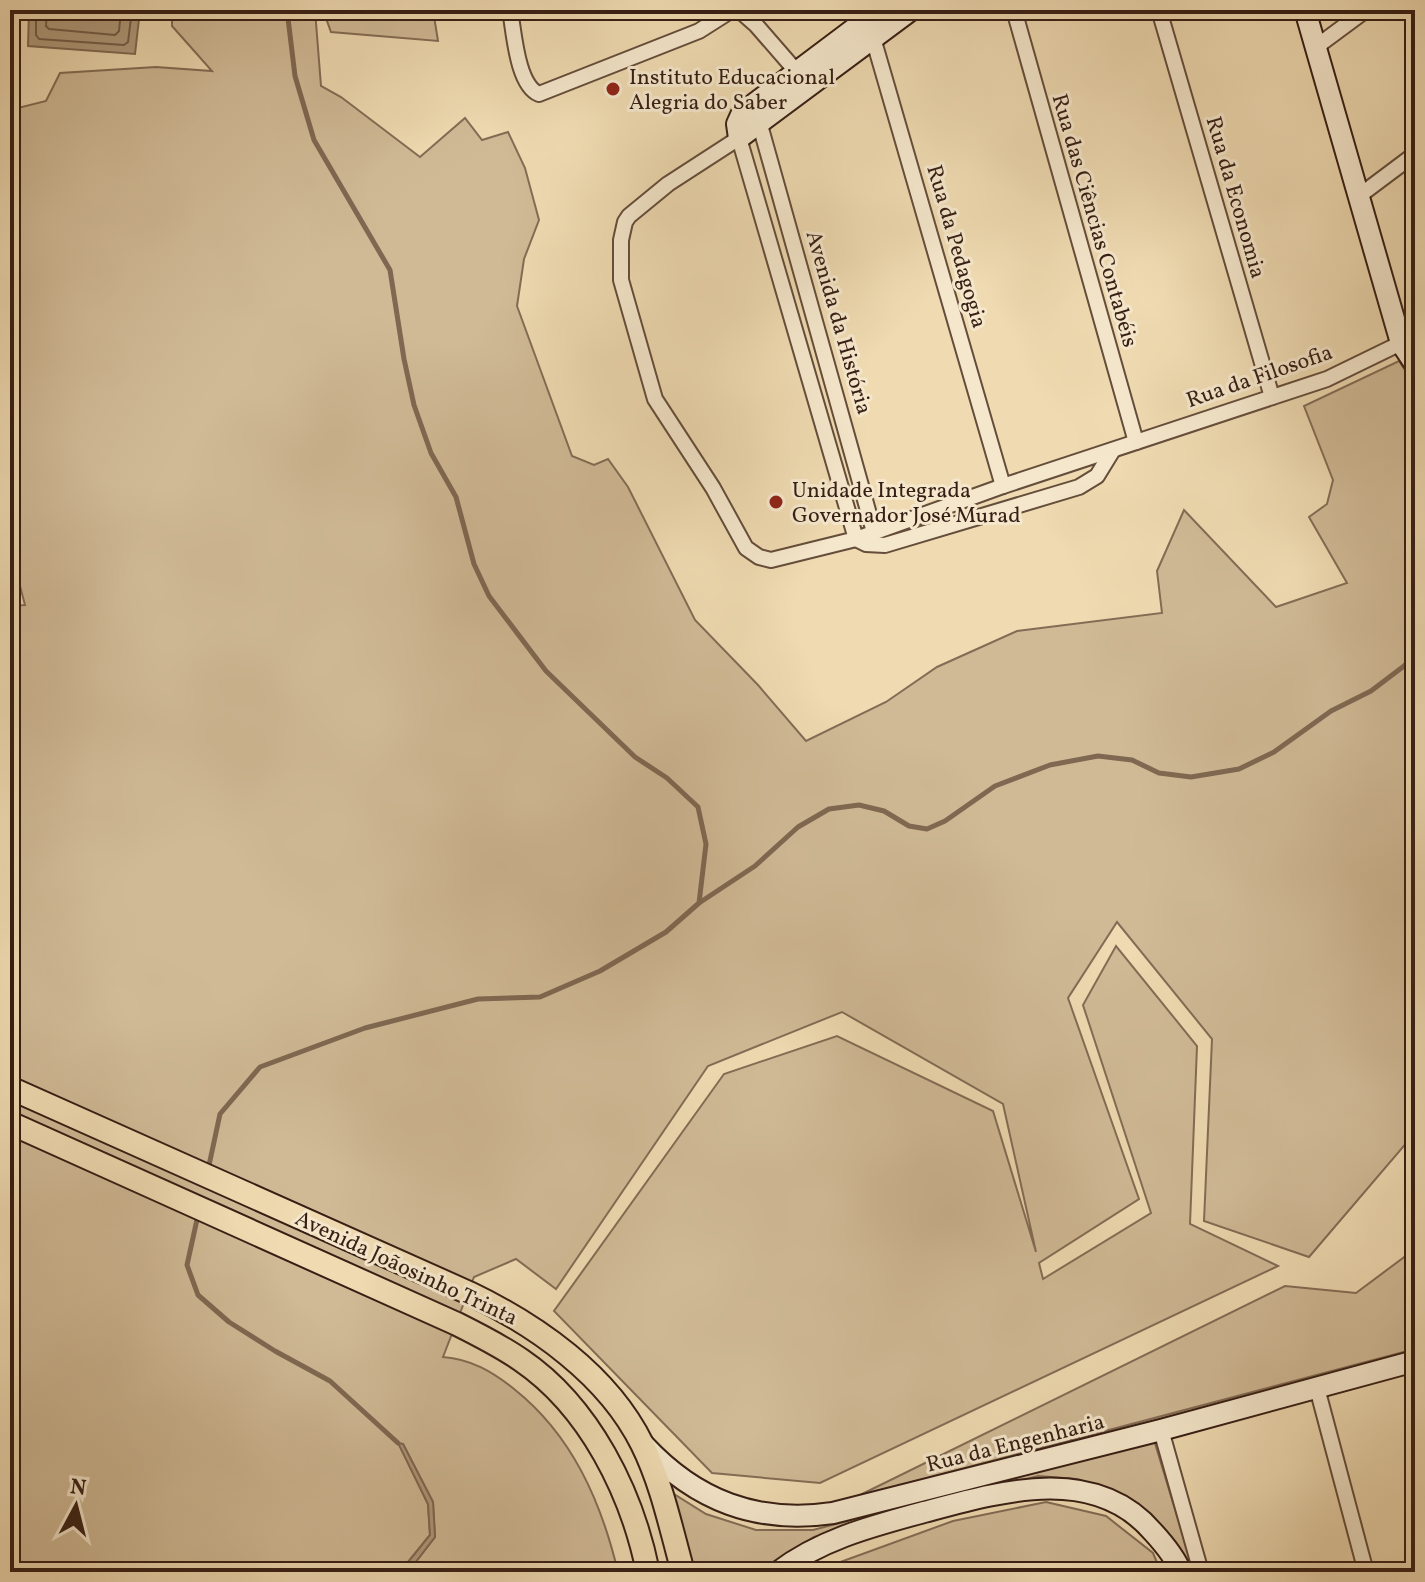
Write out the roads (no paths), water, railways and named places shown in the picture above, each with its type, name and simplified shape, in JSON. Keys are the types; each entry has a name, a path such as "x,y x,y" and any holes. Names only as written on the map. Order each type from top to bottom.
{"main road":[{"name":"Avenida Joãosinho Trinta","path":"10,1088 469,1293 530,1325 567,1353 612,1401 642,1442 656,1476 683,1572"},
{"name":"Avenida Joãosinho Trinta","path":"10,1123 457,1324 523,1361 548,1381 568,1403 596,1442 618,1480 642,1542 648,1572"}],"street":[{"path":"510,10 523,78 532,91 539,94 699,31 732,10"},
{"path":"739,10 796,71"},
{"path":"739,138 737,124 742,113 796,71 873,22 911,10"},
{"name":"Rua das Ciências Contabéis","path":"1014,10 1136,442"},
{"name":"Rua da Economia","path":"1159,10 1272,397"},
{"path":"1305,10 1359,196 1415,364"},
{"path":"1316,47 1366,10"},
{"path":"873,22 760,125 668,184 625,222 621,240 621,280 655,399 713,488 746,548 759,557 781,559 856,539 866,544 885,545 1079,487 1097,476 1113,450"},
{"name":"Rua da Pedagogia","path":"873,22 1003,486"},
{"name":"Avenida da História","path":"760,125 874,532"},
{"name":"Avenida da História","path":"739,138 856,539"},
{"path":"1359,196 1415,154"},
{"name":"Rua da Filosofia","path":"856,539 1003,486 1327,379 1408,338"},
{"name":"Rua da Engenharia","path":"642,1442 674,1475 724,1503 781,1516 810,1516 833,1513 1161,1430 1415,1361"},
{"path":"1317,1388 1366,1572"},
{"path":"1161,1430 1201,1572"},
{"path":"778,1572 820,1546 881,1524 1006,1492 1046,1487 1095,1494 1130,1511 1166,1546 1181,1572"}],"water":[{"path":"29,10 140,10 135,54 28,46"},
{"path":"398,1443 403,1444 433,1502 435,1537 408,1572 400,1572 430,1535 428,1504"}],"waterway":[{"path":"208,1170 220,1114 260,1067 365,1028 478,999 540,997 600,971 666,932 699,903 706,844 698,807 667,778 635,757 546,671 489,596 474,564 456,497 431,453 414,405 390,270 314,140 295,76 287,10"},
{"path":"699,903 755,866 798,827 829,809 859,805 884,811 909,826 927,829 945,821 995,786 1050,765 1098,756 1132,760 1159,773 1191,777 1239,769 1274,752 1331,711 1371,691 1415,655"},
{"path":"198,1215 187,1265 198,1295 229,1322 330,1381 398,1443"}],"place":[{"name":"Instituto Educacional Alegria do Saber","path":"613,89"},
{"name":"Unidade Integrada Governador José Murad","path":"776,502"}]}
